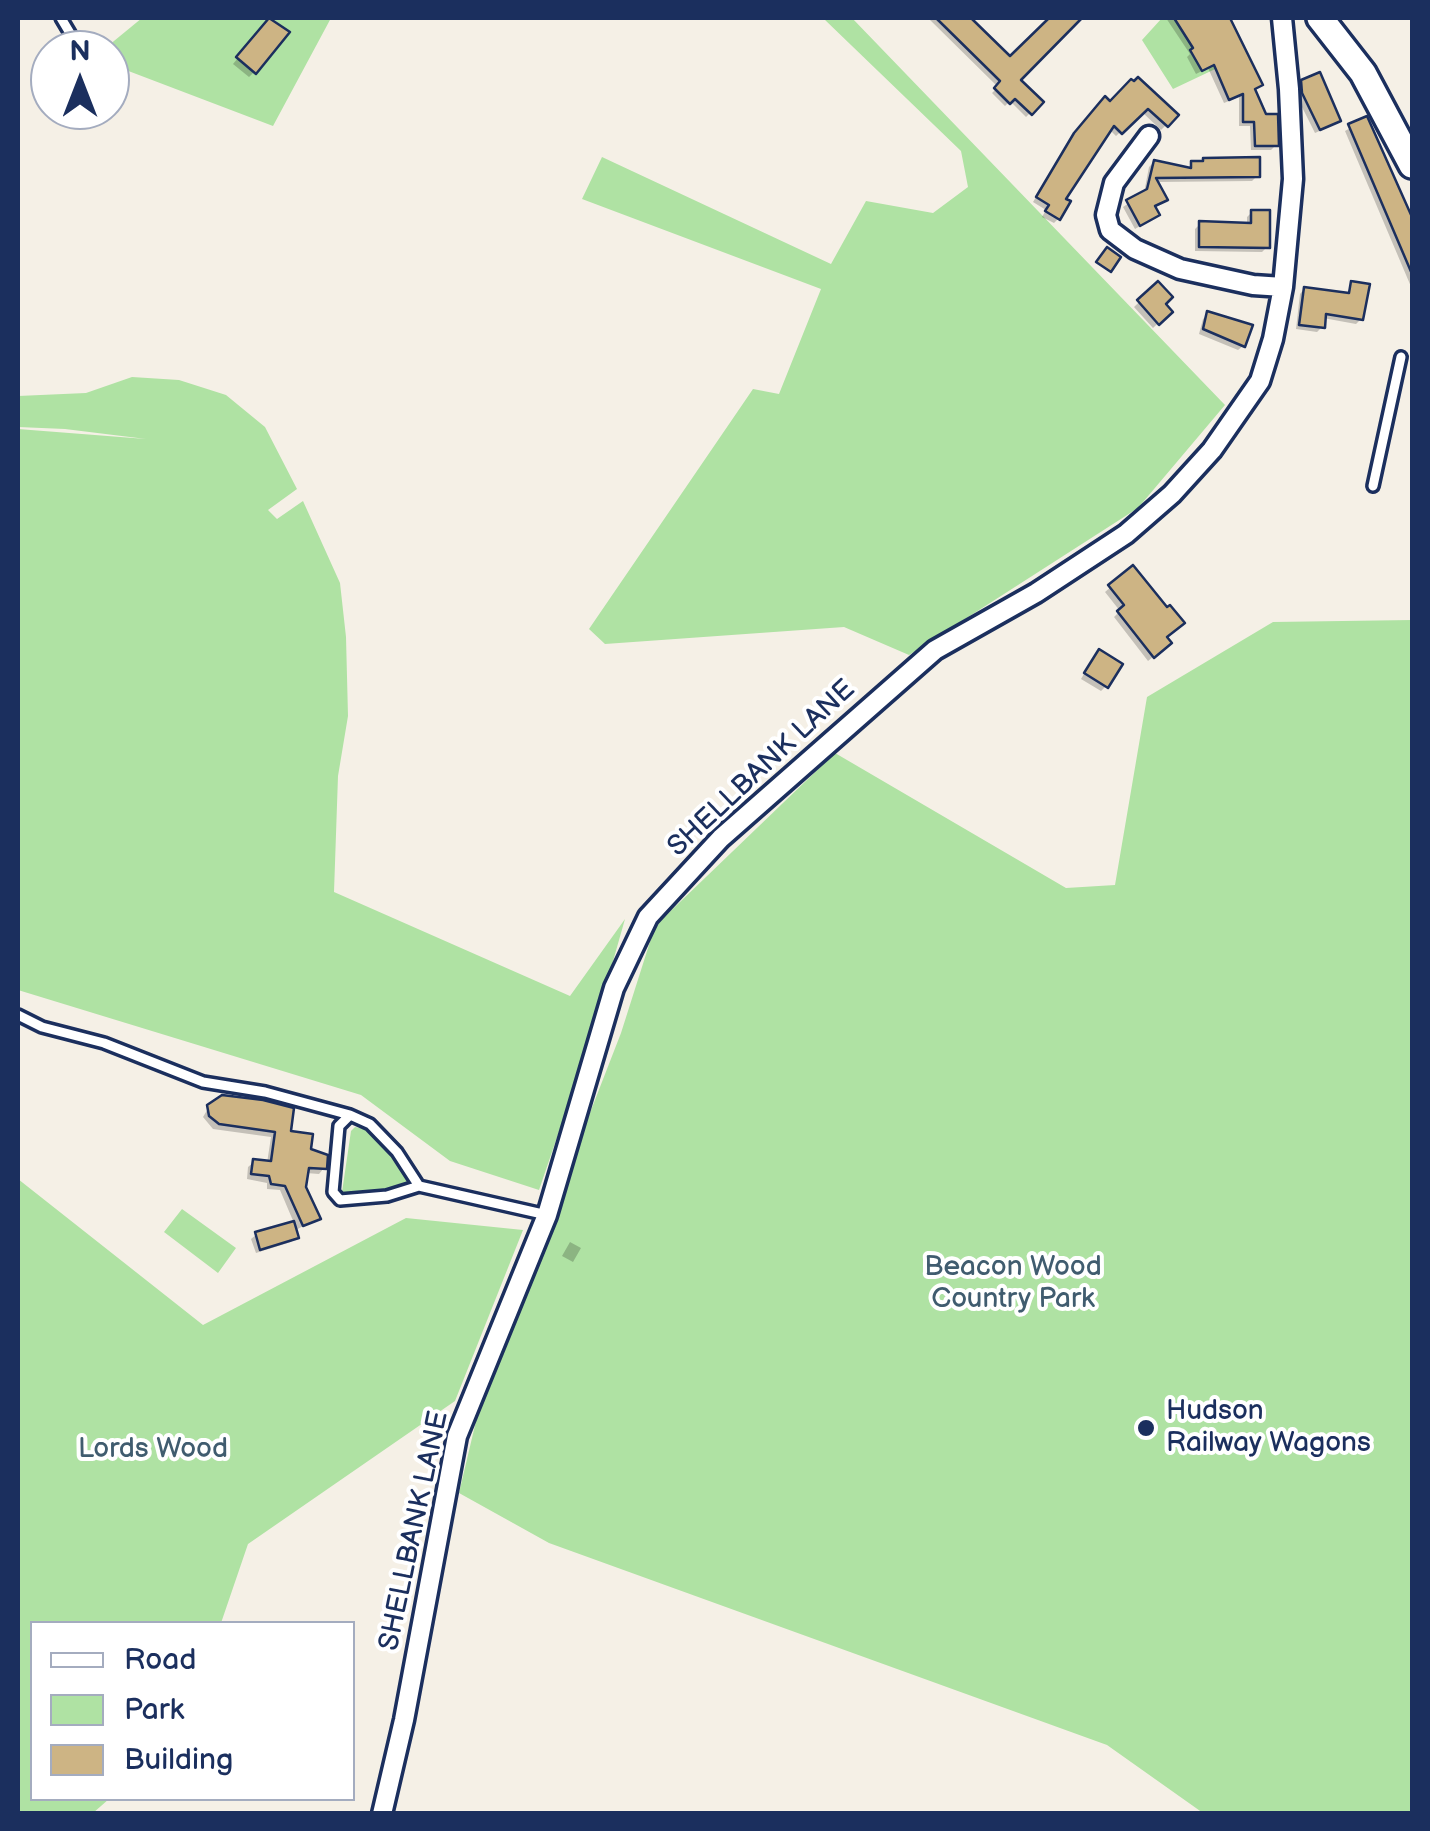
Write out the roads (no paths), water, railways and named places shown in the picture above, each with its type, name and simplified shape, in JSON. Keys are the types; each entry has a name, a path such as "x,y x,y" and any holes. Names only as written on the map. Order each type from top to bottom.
{"main road":[{"path":"1320,18 1363,73 1412,165"}],"street":[{"name":"SHELLBANK LANE","path":"382,1814 404,1720 457,1436 547,1215 614,988 648,917 720,838 935,650 1036,593 1126,534 1172,494 1212,450 1260,381 1274,339 1283,287 1292,179 1290,88 1282,18"},
{"path":"1149,136 1114,184 1106,215 1110,230 1136,249 1180,270 1283,287"}],"lane":[{"path":"1373,486 1401,357"},
{"path":"18,1015 42,1027 104,1043 203,1082 314,1103 350,1115 370,1124 383,1136 420,1186"},
{"path":"350,1115 340,1126 333,1192 340,1200 387,1196 420,1186 547,1215"}],"place":[{"name":"Hudson Railway Wagons","path":"1146,1428"}],"park label":[{"name":"Beacon Wood Country Park","path":"1013,1284"},
{"name":"Lords Wood","path":"153,1450"}]}
